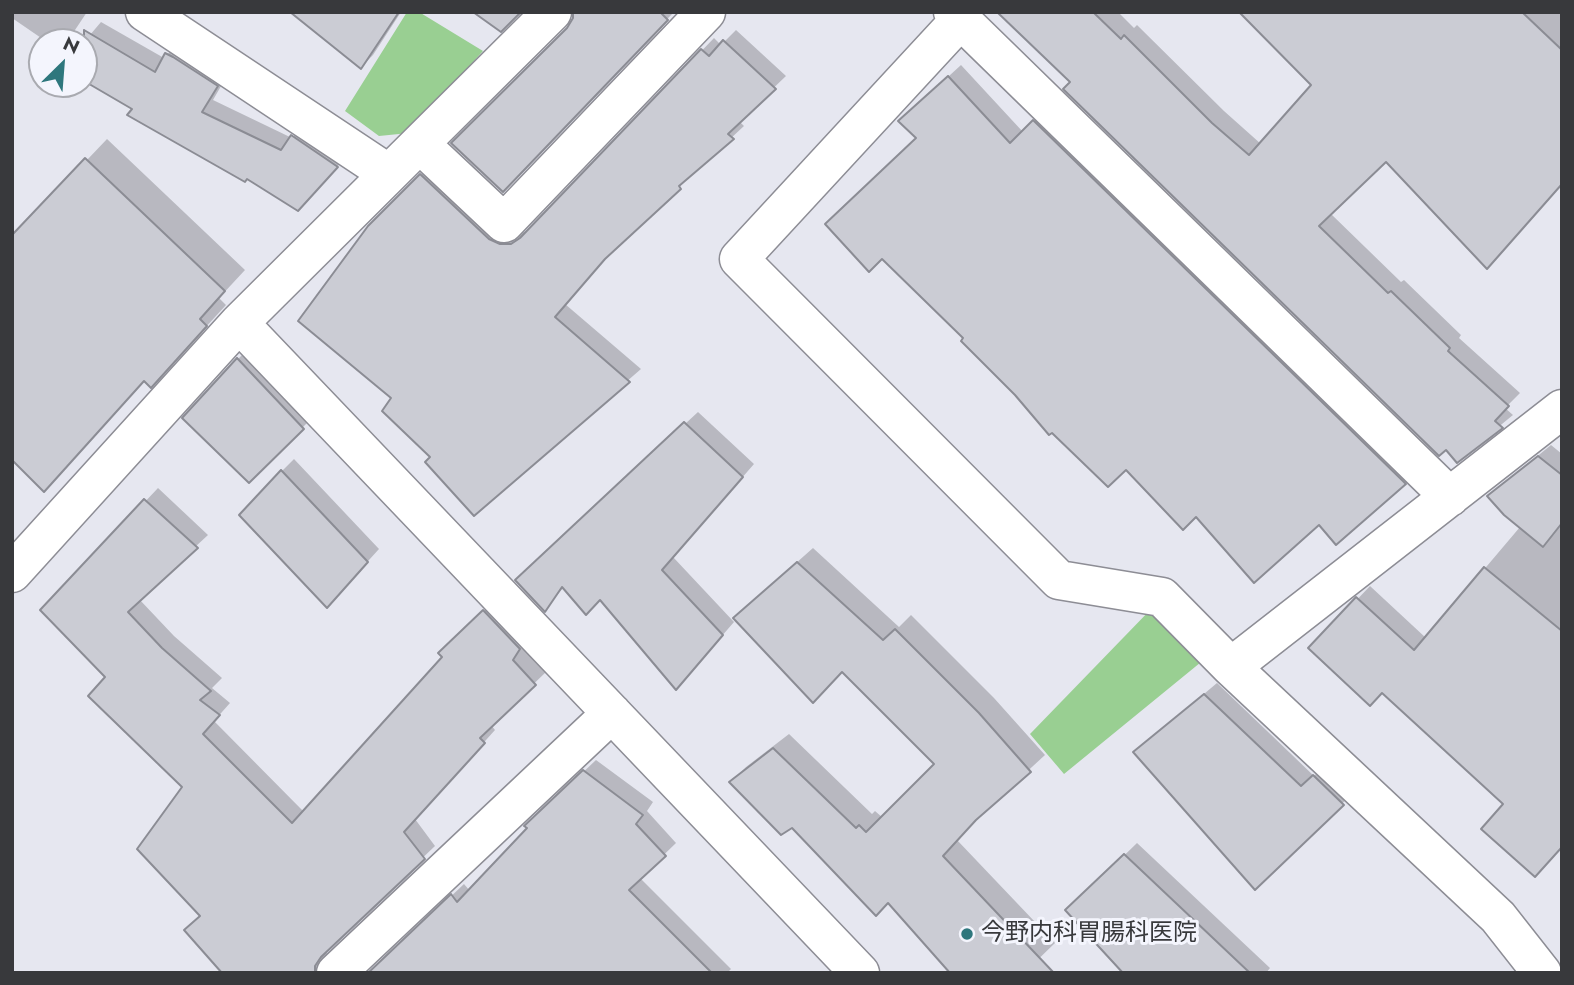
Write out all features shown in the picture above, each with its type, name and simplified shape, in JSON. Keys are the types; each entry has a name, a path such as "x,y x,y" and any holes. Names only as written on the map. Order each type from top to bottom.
{"street":[{"path":"145,12 389,174"},
{"path":"12,573 239,323 552,12"},
{"path":"420,144 504,223 706,12"},
{"path":"1450,497 957,16 739,260 1059,580 1162,597 1231,667 1498,917 1542,973"},
{"path":"239,323 860,973"},
{"path":"1231,667 1562,409"},
{"path":"336,973 612,713"}],"green space":[{"path":"407,12 419,12 483,51 409,133 379,136 345,111"},
{"path":"1154,606 1206,658 1064,774 1030,734"}],"building":[{"path":"290,12 399,12 361,69"},
{"path":"473,12 521,12 501,32"},
{"path":"573,12 660,12 668,20 503,192 451,143 567,28 573,18"},
{"path":"997,12 1093,12 1121,39 1124,35 1212,123 1249,155 1311,85 1239,12 1522,12 1562,50 1562,184 1487,269 1386,162 1319,226 1388,293 1391,291 1450,348 1448,351 1509,406 1495,421 1503,428 1457,463 1446,450 1439,456 1063,89 1070,82"},
{"path":"98,38 155,72 165,53 173,57 218,86 202,112 281,150 291,135 338,167 298,211 247,179 245,182 127,115 132,109 98,89"},
{"path":"723,40 776,89 728,134 734,139 679,186 681,189 605,259 555,317 630,382 474,516 425,462 430,457 382,411 391,398 298,321 368,226 420,174 489,239 500,244 511,244 520,238 701,49 709,56"},
{"path":"948,76 1010,143 1033,120 1406,484 1336,545 1319,525 1254,583 1196,517 1183,530 1126,470 1108,487 1052,433 1049,435 1015,395 961,341 963,338 882,259 869,272 825,224 916,138 898,121"},
{"path":"85,158 225,291 200,319 207,326 151,388 144,381 44,492 12,460 12,235"},
{"path":"237,358 304,429 249,483 182,418"},
{"path":"684,422 743,477 662,570 723,635 676,690 600,600 586,615 562,587 545,612 515,580"},
{"path":"1538,456 1562,475 1562,523 1543,547 1504,515 1487,496"},
{"path":"281,470 368,562 327,608 239,515"},
{"path":"144,499 198,548 128,612 162,648 211,691 200,700 220,715 203,734 292,823 442,657 438,653 483,610 520,649 513,660 536,685 480,738 485,743 404,832 425,859 321,957 315,966 315,973 222,973 184,930 200,916 137,849 182,787 88,696 105,677 40,610"},
{"path":"797,562 883,640 895,629 979,713 1031,772 976,820 943,856 1054,973 950,973 888,903 876,916 792,828 781,835 729,782 773,748 856,828 859,825 866,832 934,764 842,672 813,703 733,618"},
{"path":"1484,567 1562,631 1562,847 1535,877 1481,829 1503,804 1382,693 1370,706 1308,648 1356,597 1414,650"},
{"path":"1204,694 1301,786 1313,775 1344,805 1255,890 1133,752"},
{"path":"583,770 643,815 636,824 666,856 629,890 712,973 368,973 451,894 457,902 527,828 524,826"},
{"path":"1124,854 1250,973 1123,973 1065,910"}],"place":[{"name":"今野内科胃腸科医院","path":"967,934"}]}
